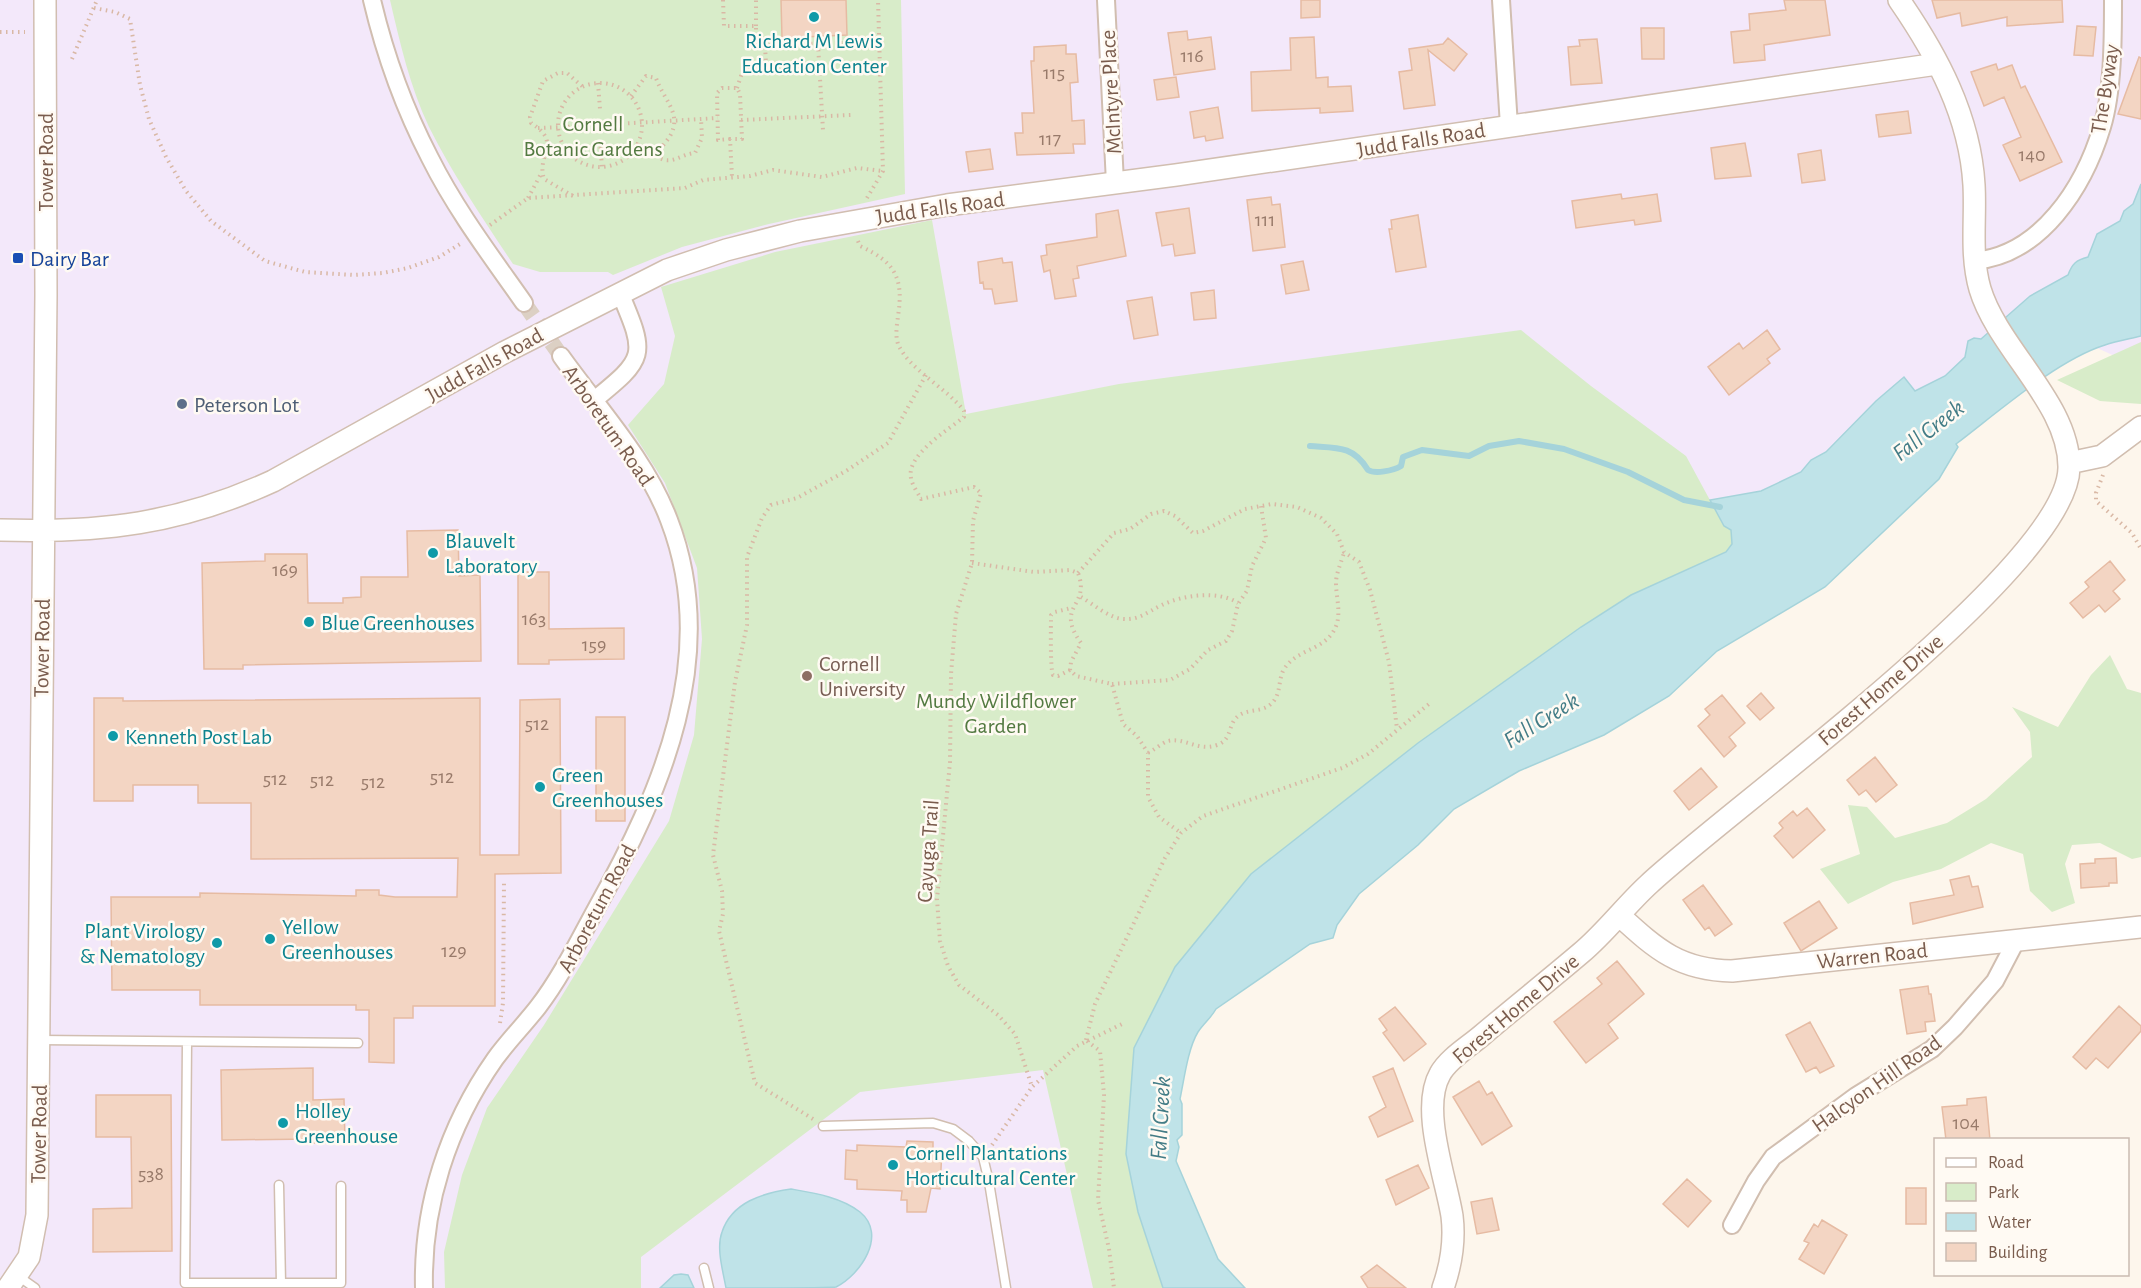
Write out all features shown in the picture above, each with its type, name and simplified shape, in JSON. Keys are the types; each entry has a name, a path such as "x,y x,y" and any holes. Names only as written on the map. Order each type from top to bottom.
{"street":[{"name":"Tower Road","path":"21,1284 35,1233 39,1040 45,0"},
{"path":"372,0 400,95 430,159 477,235 524,303"},
{"name":"McIntyre Place","path":"1106,0 1115,183"},
{"path":"1501,0 1509,126"},
{"name":"Forest Home Drive","path":"1443,1288 1453,1243 1452,1220 1431,1107 1440,1072 1585,949 1620,916 1647,885 1927,650 1984,597 2047,521 2068,483 2069,463 2058,426 2048,406 1990,314 1982,296 1974,261 1975,206 1969,143 1957,100 1899,0"},
{"name":"The Byway","path":"1974,261 2005,254 2028,241 2050,223 2071,195 2088,163 2102,126 2113,45 2113,0"},
{"name":"Judd Falls Road","path":"0,530 92,530 142,524 191,513 238,497 505,352 668,270 726,250 800,231 946,205 1115,183 1937,64"},
{"path":"593,401 626,374 638,349 638,335 620,293"},
{"name":"Arboretum Road","path":"424,1288 425,1247 430,1209 451,1136 468,1102 495,1059 559,977 624,860 650,806 668,758 680,708 687,657 689,604 678,547 652,484 561,356"},
{"path":"2069,463 2102,456 2141,427"},
{"name":"Warren Road","path":"1620,916 1666,956 1689,966 1713,971 1732,971 2141,927"},
{"name":"Halcyon Hill Road","path":"1732,1225 1756,1181 1773,1157 1856,1096 1932,1049 1995,981 2017,939"}],"lane":[{"path":"39,1040 358,1043"},
{"path":"187,1042 185,1283 341,1283 341,1186"},
{"path":"824,1126 933,1123 952,1129 969,1140 983,1157 1006,1288"},
{"path":"279,1185 281,1283"},
{"path":"704,1268 709,1288"}],"path":[{"path":"72,59 97,0"},
{"path":"723,0 724,26 756,26"},
{"path":"756,0 756,45 880,42"},
{"path":"867,198 883,171 878,0"},
{"path":"94,8 115,12 130,19 140,85 149,119 186,191 211,221 265,261 305,272 354,275 408,268 439,256 477,235 528,198 542,172 549,147 546,137 531,123 530,117 543,81 558,73 567,73 583,87"},
{"path":"0,32 25,32"},
{"path":"818,44 824,130"},
{"path":"738,88 722,88 717,93 718,140 742,140 738,88 743,70 750,66 766,65 765,45"},
{"path":"631,96 646,76 653,76 657,78 664,98 674,110 676,121 672,134 658,152 658,157 662,160 670,161 695,153 702,138 701,119"},
{"path":"598,83 600,109"},
{"path":"598,83 612,84 631,96 640,110 642,123 641,136 631,153 615,165 602,167 577,160 564,146 558,127 565,102 583,87 598,83"},
{"path":"741,120 851,115"},
{"path":"616,123 718,118"},
{"path":"538,128 584,126"},
{"path":"730,140 732,177"},
{"path":"600,141 602,167"},
{"path":"528,198 686,188 695,182 772,170 822,177 857,168 883,171"},
{"path":"542,172 544,179 573,196"},
{"name":"Cayuga Trail","path":"858,234 860,246 885,261 899,279 901,301 897,337 899,345 926,375 962,408 964,417 918,455 910,468 911,479 921,499 974,487 981,493 973,521 972,563 956,614 951,674 950,762 937,899 940,941 948,966 959,985 998,1015 1016,1034 1032,1087"},
{"path":"824,1126 755,1083 725,962 719,927 723,914 721,885 713,855 735,682 747,625 747,557 762,518 771,505 796,498 846,471 888,442 926,375"},
{"path":"2102,456 2104,479 2096,493 2096,501 2132,533 2141,549"},
{"path":"1078,573 1114,533 1130,529 1150,513 1164,511 1175,516 1193,533 1203,531 1245,509 1261,506 1297,507 1321,518 1337,534 1344,552 1359,562 1370,590 1389,662 1397,729"},
{"path":"1070,670 1076,676 1112,684 1170,680 1190,669 1208,651 1226,641 1232,631 1238,604 1247,591 1252,566 1266,538 1261,506"},
{"path":"1148,753 1168,741 1186,743 1197,748 1216,746 1229,734 1233,721 1239,715 1245,711 1264,708 1276,699 1283,671 1288,665 1304,652 1318,647 1334,631 1339,615 1336,580 1344,552"},
{"path":"972,563 1034,572 1070,570 1078,573 1082,582 1081,597 1072,608 1069,617 1072,631 1081,643 1071,662 1070,670"},
{"path":"1081,597 1120,619 1144,616 1163,604 1191,597 1220,594 1238,604"},
{"path":"1070,670 1058,676 1053,675 1049,664 1053,643 1051,615 1072,608"},
{"path":"1112,684 1123,724 1137,736 1148,753 1148,797 1159,817 1181,833"},
{"path":"1086,1041 1095,1004 1165,858 1181,833 1203,816 1342,768 1368,754 1429,704"},
{"path":"500,1025 503,1003 504,882"},
{"path":"983,1157 1014,1116 1032,1087 1077,1046 1122,1024"},
{"path":"1086,1041 1100,1051 1104,1095 1098,1200 1109,1249 1114,1288"}],"shaded area":[{"name":"Cornell University","path":"0,0 2141,0 2141,368 2062,332 1182,1007 1156,1167 1209,1288 0,1288"}],"green space":[{"name":"Cornell Botanic Gardens","path":"390,0 901,0 905,194 769,224 682,247 613,275 608,272 540,272 513,264 458,180 422,112 411,81"},
{"name":"Mundy Wildflower Garden","path":"932,220 966,414 1119,384 1521,330 1591,386 1686,456 1724,526 1731,530 1732,544 1726,552 1631,595 1581,627 1418,743 1251,874 1134,1048 1126,1154 1138,1212 1163,1288 1093,1288 1043,1070 860,1092 641,1257 641,1288 445,1288 444,1252 462,1175 487,1108 544,1025 669,821 694,735 702,639 697,568 665,483 628,425 664,384 675,336 661,287 775,252"},
{"path":"2141,342 2141,404 2100,401 2057,380"},
{"path":"2110,655 2127,689 2141,693 2141,857 2132,859 2100,843 2072,845 2065,864 2075,903 2052,912 2030,891 2023,854 1991,843 1941,869 1893,882 1848,904 1820,869 1860,854 1848,805 1867,807 1895,838 1947,823 1986,799 2032,757 2030,732 2012,707 2058,727 2091,675"}],"water":[{"name":"Fall Creek","path":"2141,184 2141,336 2086,352 2028,388 1956,444 1958,447 1939,479 1825,587 1717,651 1669,696 1604,735 1519,771 1454,809 1418,845 1359,894 1337,925 1333,938 1310,944 1216,1009 1198,1032 1189,1055 1180,1099 1182,1135 1177,1140 1179,1147 1176,1161 1218,1259 1245,1288 1163,1288 1138,1212 1126,1154 1134,1048 1175,967 1251,874 1418,743 1581,627 1631,595 1726,552 1732,544 1731,530 1724,526 1710,500 1761,491 1801,472 1811,460 1826,452 1876,401 1904,377 1915,391 1945,376 1965,357 1968,341 1974,338 1981,339 2030,296 2068,275 2075,263 2088,257 2097,234 2120,221 2124,211 2133,204"},
{"path":"791,1189 836,1199 860,1212 868,1221 871,1232 868,1254 862,1264 836,1287 726,1288 720,1238 727,1222 733,1213 750,1201 770,1193"},
{"path":"674,1275 688,1275 694,1288 660,1288"}],"building":[{"name":"Richard M Lewis Education Center","path":"781,0 846,0 847,35 782,38"},
{"path":"1301,0 1320,0 1320,17 1301,18"},
{"path":"1784,0 1825,0 1830,35 1764,45 1765,60 1734,63 1731,32 1750,30 1749,14 1786,10"},
{"path":"1932,0 2062,0 2063,22 2007,26 2007,17 1962,26 1960,13 1937,18"},
{"path":"2077,26 2096,27 2093,56 2074,55"},
{"path":"1641,28 1664,28 1664,59 1642,59"},
{"path":"1187,31 1188,40 1211,37 1215,69 1174,75 1168,33"},
{"path":"1314,37 1316,78 1328,77 1328,87 1351,86 1353,111 1320,113 1320,108 1252,111 1251,72 1291,70 1290,38"},
{"path":"1448,38 1467,54 1454,71 1428,50 1435,105 1404,109 1399,72 1412,70 1409,49 1443,44"},
{"path":"1597,39 1602,83 1571,85 1568,47 1580,46 1579,40"},
{"path":"1066,45 1066,54 1076,54 1078,82 1070,83 1072,121 1084,120 1085,144 1073,144 1074,153 1017,155 1015,133 1023,133 1022,113 1034,113 1031,61 1034,61 1034,47"},
{"path":"2139,57 2141,58 2141,119 2118,114"},
{"path":"1996,64 1998,70 2012,65 2021,88 2025,86 2062,162 2020,181 2003,145 2021,137 2004,97 1984,106 1971,72"},
{"path":"1176,77 1179,97 1157,100 1154,80"},
{"path":"1218,107 1223,138 1206,141 1205,136 1194,138 1190,112"},
{"path":"1908,111 1911,133 1879,137 1876,115"},
{"path":"1745,143 1751,176 1715,179 1711,148"},
{"path":"990,149 993,169 969,172 966,152"},
{"path":"1821,150 1825,180 1802,183 1798,154"},
{"path":"1621,194 1622,199 1657,194 1661,221 1635,225 1634,220 1576,228 1572,201"},
{"path":"1271,197 1272,205 1280,204 1285,247 1253,251 1247,200"},
{"path":"1189,208 1195,253 1175,256 1173,244 1162,246 1156,213"},
{"path":"1118,210 1126,256 1077,266 1079,278 1073,279 1076,296 1055,299 1050,270 1044,272 1041,256 1047,255 1046,245 1097,237 1096,214"},
{"path":"1418,215 1426,267 1396,272 1389,229 1392,229 1391,220"},
{"path":"1002,258 1003,263 1012,262 1017,301 995,304 992,289 984,289 983,282 980,283 978,262"},
{"path":"1303,261 1309,290 1286,294 1281,265"},
{"path":"1214,290 1216,318 1194,320 1191,293"},
{"path":"1152,297 1158,335 1134,339 1127,301"},
{"path":"1767,330 1780,349 1767,359 1770,363 1729,395 1708,367 1739,343 1743,349"},
{"name":"Blue Greenhouses","path":"458,530 459,576 480,575 481,661 243,665 243,669 204,669 202,563 265,561 265,554 307,554 308,603 343,603 343,598 361,597 361,577 408,577 407,531"},
{"path":"2110,561 2125,580 2113,591 2120,599 2105,612 2099,605 2083,618 2070,603 2089,587 2085,582"},
{"path":"518,572 549,572 549,629 624,628 624,659 549,660 549,664 518,664"},
{"path":"1761,693 1774,708 1760,720 1747,706"},
{"path":"1722,695 1745,723 1729,737 1736,746 1724,757 1698,726 1710,715 1705,709"},
{"path":"94,698 123,698 123,701 480,698 480,855 519,855 520,700 560,699 561,873 495,874 495,1006 413,1006 413,1018 394,1018 394,1063 369,1062 369,1010 356,1010 356,1005 200,1005 200,990 112,990 111,897 200,897 200,893 356,896 356,890 379,890 379,895 395,897 457,897 458,858 251,859 251,803 198,803 198,785 133,785 133,801 94,801"},
{"path":"596,717 625,717 625,821 596,821"},
{"path":"1875,757 1897,785 1876,802 1866,790 1859,795 1847,780"},
{"path":"1701,768 1717,787 1689,810 1674,791"},
{"path":"1807,808 1825,830 1793,858 1774,836 1783,828 1779,823 1793,811 1797,816"},
{"path":"2116,858 2117,883 2109,883 2109,886 2081,888 2080,864 2095,863 2095,859"},
{"path":"1969,876 1972,887 1978,886 1983,907 1913,924 1910,903 1954,895 1950,880"},
{"path":"1703,885 1732,924 1715,936 1709,927 1705,930 1683,900"},
{"path":"1819,901 1837,928 1801,951 1784,923"},
{"path":"1617,961 1644,994 1608,1024 1618,1038 1586,1063 1554,1022 1602,984 1597,978"},
{"path":"1928,986 1935,1021 1925,1022 1926,1031 1907,1034 1900,990"},
{"path":"2119,1006 2141,1026 2141,1031 2108,1068 2096,1058 2086,1069 2073,1057"},
{"path":"1395,1007 1426,1044 1404,1061 1383,1033 1387,1030 1379,1019"},
{"path":"1810,1022 1834,1066 1820,1073 1816,1067 1806,1072 1786,1035"},
{"path":"313,1068 313,1100 344,1099 345,1143 312,1143 312,1139 222,1140 221,1070"},
{"path":"1393,1068 1413,1121 1378,1137 1369,1117 1386,1107 1373,1077"},
{"path":"1479,1081 1487,1095 1492,1092 1512,1126 1482,1145 1453,1097"},
{"path":"96,1095 171,1095 172,1251 93,1252 93,1209 132,1208 131,1137 96,1137"},
{"path":"1986,1097 1990,1138 1946,1138 1942,1107 1967,1105 1967,1099"},
{"name":"Cornell Plantations Horticultural Center","path":"907,1141 933,1142 933,1149 942,1149 940,1189 931,1188 926,1212 907,1212 907,1200 901,1200 902,1191 857,1189 857,1180 845,1179 846,1150 857,1151 857,1145 906,1147"},
{"path":"1418,1165 1429,1188 1396,1205 1386,1180"},
{"path":"1687,1179 1711,1201 1688,1227 1663,1204"},
{"path":"1906,1188 1926,1188 1926,1224 1906,1224"},
{"path":"1492,1198 1499,1230 1477,1234 1471,1202"},
{"path":"1822,1220 1847,1235 1824,1274 1799,1259 1809,1243 1804,1241 1814,1224 1818,1227"},
{"path":"1377,1265 1406,1288 1368,1288 1361,1277"}],"waterway":[{"path":"1310,446 1343,449 1356,456 1368,470 1379,472 1398,468 1401,466 1403,457 1422,450 1469,456 1489,446 1519,441 1564,449 1628,472 1684,500 1720,507"}],"tunnel":[{"path":"524,303 561,356"}],"place":[{"name":"Richard M Lewis Education Center","path":"814,17"},
{"name":"Dairy Bar","path":"18,258"},
{"name":"Peterson Lot","path":"182,404"},
{"name":"Blauvelt Laboratory","path":"433,553"},
{"name":"Blue Greenhouses","path":"309,622"},
{"name":"Cornell University","path":"807,676"},
{"name":"Kenneth Post Lab","path":"113,736"},
{"name":"Green Greenhouses","path":"540,787"},
{"name":"Yellow Greenhouses","path":"270,939"},
{"name":"Plant Virology & Nematology","path":"217,943"},
{"name":"Holley Greenhouse","path":"283,1123"},
{"name":"Cornell Plantations Horticultural Center","path":"893,1165"}]}
